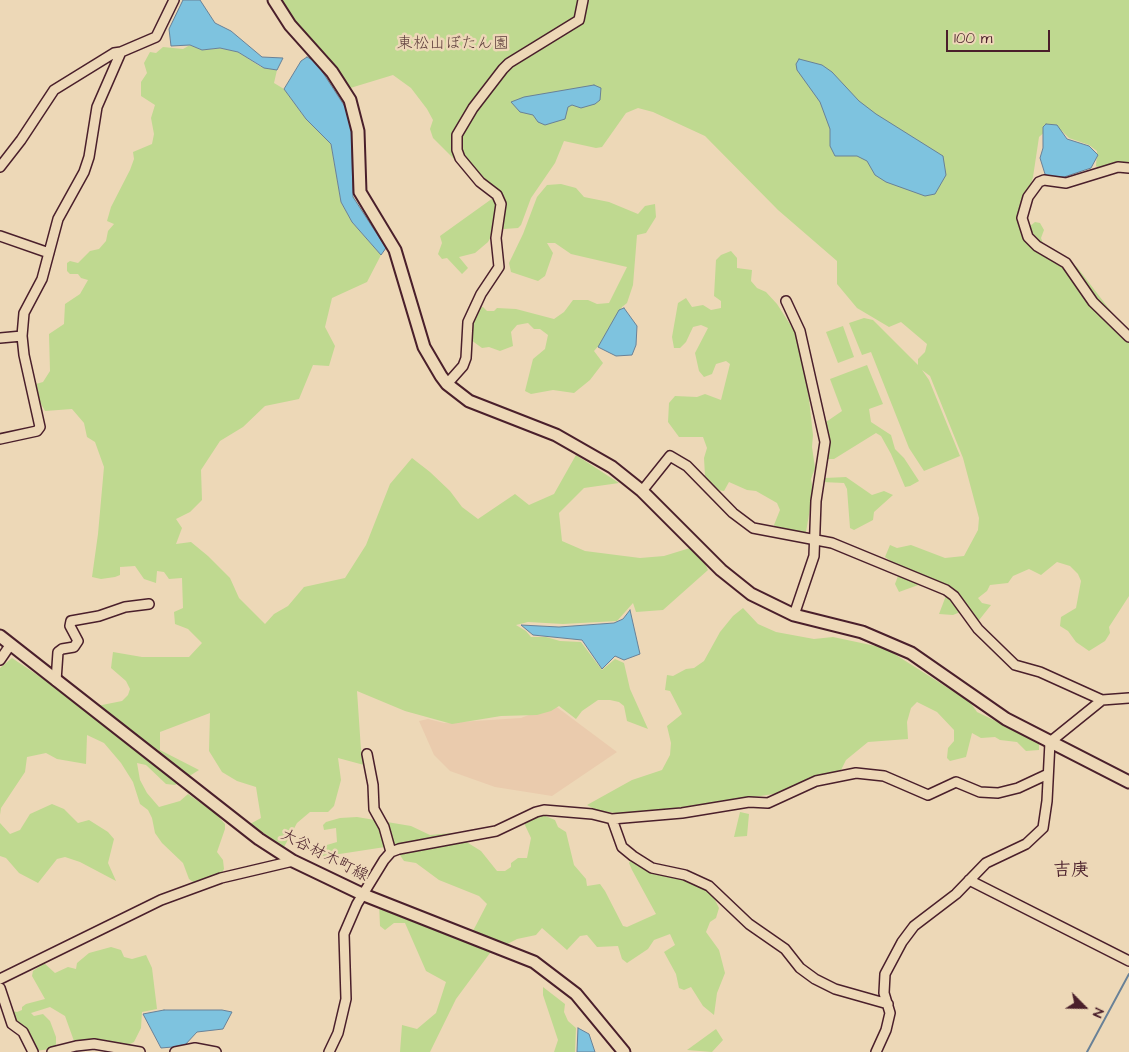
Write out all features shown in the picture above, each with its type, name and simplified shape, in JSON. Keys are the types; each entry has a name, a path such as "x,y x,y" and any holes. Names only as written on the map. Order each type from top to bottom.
{"street":[{"path":"0,167 21,140 54,90 114,53 121,52 156,37 174,0"},
{"path":"274,0 290,25 322,61 350,100 358,131 360,192 395,250 424,347 440,376 447,384 469,401 580,447 612,467 642,490 739,585 772,606 794,615 862,632 910,653 984,706 1129,782"},
{"path":"447,384 463,366 466,358 468,322 481,294 500,267 496,238 501,204 497,195 480,182 460,158 457,150 457,135 469,113 509,63 579,20 583,0"},
{"path":"0,439 37,431 40,426 28,381 22,336 24,313 42,279 58,219 84,172 89,157 98,107 121,52"},
{"path":"1129,168 1118,167 1066,183 1044,180 1039,182 1028,197 1022,218 1028,237 1037,246 1066,263 1093,302 1129,337"},
{"path":"0,236 49,253"},
{"path":"786,300 800,331 824,435 824,460 816,501 812,563 794,615"},
{"path":"0,338 22,336"},
{"path":"642,490 670,456 687,466 746,524 771,533 832,543 946,590 954,596 978,630 1010,662 1040,672 1102,700 1129,698"},
{"path":"56,681 58,652 62,649 74,647 78,641 70,626 71,621 99,616 125,607 149,604"},
{"name":"大谷材木町線","path":"0,636 259,840 293,861 364,894 534,962 576,994 624,1052"},
{"path":"0,660 11,644"},
{"path":"876,1052 889,1022 890,1013 884,993 885,974 902,942 914,926 956,894 993,857 1026,844 1043,828 1050,742 1102,700"},
{"path":"367,754 373,785 374,809 384,827 391,852"},
{"path":"329,1052 338,1033 346,1000 344,934 357,904 391,852 398,848 422,846 496,831 544,810 592,814 612,819 682,813 749,802 768,802 816,781 856,773 884,776 928,795 956,782 980,792 998,793 1018,788 1048,774"},
{"path":"612,819 622,847 633,856 652,868 685,875 709,886 749,924 785,949 800,968 815,979 835,989 888,1004"},
{"path":"0,980 168,897 221,878 293,861"},
{"path":"969,880 1129,961"},
{"path":"0,988 12,1024 23,1032 33,1052"},
{"path":"52,1052 94,1044 140,1052"},
{"path":"175,1052 195,1048 216,1052"}],"shaded area":[{"path":"554,705 617,752 552,796 495,787 450,771 434,755 419,721 428,719 444,723 521,718"}],"green space":[{"name":"東松山ぼたん園","path":"280,0 1129,0 1129,164 1100,170 1096,166 1097,151 1089,145 1069,138 1062,131 1048,129 1039,137 1033,177 1021,214 1029,227 1035,222 1040,223 1044,230 1041,238 1044,246 1077,267 1129,335 1129,596 1109,627 1110,633 1105,641 1089,651 1076,642 1068,631 1060,626 1061,617 1076,608 1081,581 1078,574 1070,566 1057,562 1041,575 1029,569 1013,576 1008,583 990,585 987,591 978,598 982,603 991,605 976,624 965,610 953,615 939,614 947,593 921,584 899,592 895,584 898,576 895,564 885,557 890,545 897,548 911,545 945,558 964,556 978,530 979,518 963,458 930,376 922,370 929,380 960,456 924,471 909,448 871,352 862,355 849,323 864,318 873,320 918,365 918,359 925,352 927,344 901,322 889,327 857,308 837,284 837,261 778,210 705,136 653,112 638,108 626,113 602,147 596,148 564,141 555,163 531,198 521,225 518,228 504,229 499,227 497,211 493,233 488,242 475,253 459,257 468,268 462,274 447,258 442,259 438,254 442,243 440,236 493,198 433,138 430,129 433,120 411,88 393,75 347,89 294,22"},
{"path":"190,45 202,50 220,48 238,52 261,67 277,70 274,83 284,89 306,119 331,144 341,202 352,222 381,255 367,282 332,298 325,327 335,346 329,366 313,365 299,399 265,406 243,427 220,441 201,470 202,500 190,512 176,519 182,528 176,544 191,542 208,556 230,578 239,598 265,624 274,614 288,606 304,587 345,578 366,545 390,484 412,458 450,491 462,507 478,519 515,494 529,505 554,494 576,455 619,483 584,488 559,513 562,541 585,551 640,558 664,556 690,548 701,556 708,570 663,610 636,612 633,603 617,621 563,624 528,622 516,625 526,631 531,637 581,642 602,670 615,659 624,663 630,689 648,729 627,721 624,706 619,702 610,700 598,700 582,711 576,719 559,706 551,711 537,715 501,716 452,724 405,711 357,691 361,750 364,765 338,758 341,780 334,806 328,812 310,812 297,823 284,847 250,824 261,818 256,787 237,781 222,772 209,751 210,713 160,732 160,750 199,770 175,785 166,784 146,765 137,763 140,780 147,793 159,807 180,801 188,794 215,813 225,824 217,852 223,860 224,869 221,874 196,884 189,879 183,863 162,843 155,833 152,818 148,810 140,804 133,782 121,763 104,743 87,735 86,764 57,759 46,753 27,757 25,772 1,808 0,815 0,668 12,658 82,705 102,705 122,701 128,695 130,689 126,681 111,668 113,652 142,657 189,657 202,643 188,629 175,624 174,612 183,608 182,578 169,579 164,572 157,571 156,583 144,579 135,566 120,567 120,575 115,577 101,579 92,577 104,467 95,442 87,437 84,423 72,409 45,411 40,402 36,384 43,382 50,371 49,334 64,324 65,304 80,294 88,280 81,278 78,274 70,274 67,271 67,263 70,261 78,263 90,251 99,249 106,241 108,231 114,224 107,221 111,207 130,170 134,159 133,152 152,144 154,134 151,118 155,105 141,96 141,82 147,73 144,63 150,52 156,53 163,47 183,49"},
{"path":"561,184 576,188 584,197 609,202 638,214 645,206 655,204 656,217 646,233 637,235 633,285 627,303 622,307 614,328 594,351 603,363 590,380 574,393 553,390 531,394 525,391 533,359 545,349 548,335 540,329 534,329 528,323 517,325 511,332 513,346 500,351 489,347 482,348 471,340 473,318 479,308 483,307 487,311 494,311 497,308 516,309 554,319 564,312 573,300 588,300 597,304 609,303 627,267 571,254 555,243 547,243 553,253 545,276 538,281 511,272 509,263 523,234 537,197 547,185"},
{"path":"731,251 737,258 737,268 752,270 751,281 757,288 766,292 777,304 795,332 807,381 815,468 811,479 813,491 806,532 794,533 776,530 774,525 780,510 777,503 756,491 747,490 729,482 724,491 717,490 705,476 704,458 707,448 703,437 679,437 668,422 669,403 675,396 697,397 705,394 721,400 730,364 726,361 716,364 712,374 704,377 699,371 695,353 708,328 701,325 693,327 686,342 680,348 674,348 672,337 678,303 686,298 692,307 703,305 711,310 721,308 721,301 714,296 716,260 721,255"},
{"path":"843,326 854,357 838,363 826,332"},
{"path":"867,365 883,404 869,409 871,422 891,435 895,449 904,458 919,481 910,486 905,487 891,454 881,436 876,433 834,459 827,459 820,452 821,432 826,422 842,411 830,379"},
{"path":"846,477 872,495 884,491 893,495 874,512 873,520 854,530 850,528 847,489 844,483 822,482 825,478"},
{"path":"743,608 758,624 776,632 814,639 833,637 885,648 970,702 977,712 1039,742 1039,750 1026,751 1017,742 1000,740 995,737 981,738 972,733 966,757 950,761 947,758 948,748 954,741 954,730 937,712 917,702 911,708 907,722 908,739 868,742 846,760 841,770 781,793 641,813 615,813 596,810 587,805 632,780 662,770 670,755 671,743 667,726 682,714 670,691 665,690 667,675 673,676 686,669 694,668 704,661 720,632 733,616"},
{"path":"52,804 64,809 78,823 89,820 108,832 114,839 108,863 116,881 80,862 65,857 57,859 38,883 19,873 6,858 0,856 0,823 10,834 20,830 30,814"},
{"path":"740,812 749,814 747,836 734,837"},
{"path":"543,815 555,820 558,827 566,832 574,865 586,879 587,886 600,884 623,926 627,927 656,914 632,870 629,863 631,859 678,876 712,894 719,908 716,918 710,922 706,932 719,950 725,973 717,993 714,1015 703,1006 691,987 684,990 679,988 676,974 664,952 675,945 670,934 654,940 648,949 627,963 622,959 618,946 597,947 587,935 580,936 567,950 542,928 536,935 517,939 490,953 456,999 430,1052 400,1052 402,1025 417,1029 436,1013 446,982 426,971 405,923 394,923 385,930 380,926 379,903 463,940 474,929 487,904 479,896 439,880 416,863 404,861 395,848 385,847 320,857 320,847 337,842 336,828 324,830 323,825 326,822 340,818 357,817 411,826 430,835 452,833 481,851 497,871 505,871 518,858 527,858 531,838 524,823 534,817"},
{"path":"111,947 121,950 124,957 132,959 146,955 152,968 157,1009 142,1012 141,1028 134,1042 128,1045 100,1039 74,1041 65,1016 50,1007 31,1013 34,1016 43,1014 50,1021 56,1037 56,1048 36,1051 14,1024 9,1013 22,1010 22,1007 26,1004 45,999 32,976 33,971 44,963 55,973 68,967 76,969 77,963 89,953"},
{"path":"543,987 565,1004 564,1012 568,1021 576,1028 575,1052 554,1052 558,1040 543,995"},
{"path":"716,1029 723,1040 712,1052 687,1050"}],"water":[{"path":"183,0 200,0 215,23 231,31 262,57 283,58 277,70 264,68 238,52 220,48 202,50 190,45 171,46 169,29"},
{"path":"307,57 316,62 351,116 353,197 386,248 381,255 352,222 341,202 331,144 306,119 284,89 301,61"},
{"path":"799,59 822,65 832,72 859,101 876,114 943,156 946,175 935,194 925,196 886,182 875,175 867,161 857,156 835,156 830,146 830,129 820,102 797,70 796,64"},
{"path":"594,85 601,88 600,100 595,104 581,108 572,105 568,107 565,119 545,125 538,122 533,115 520,112 511,102 524,97"},
{"path":"1046,124 1057,125 1067,139 1089,146 1098,155 1091,168 1064,177 1050,177 1045,174 1040,158 1043,148 1043,127"},
{"path":"624,308 637,326 636,345 632,355 616,356 598,347 619,310"},
{"path":"630,610 640,654 624,660 615,656 602,669 582,640 533,635 521,625 559,627 614,623 623,619"},
{"path":"164,1010 222,1010 232,1012 223,1029 197,1032 184,1046 161,1048 143,1014"},
{"path":"578,1028 589,1034 595,1052 577,1052"}],"waterway":[{"path":"1087,1052 1129,974"}],"district":[{"name":"吉庚","path":"1071,871"}]}
